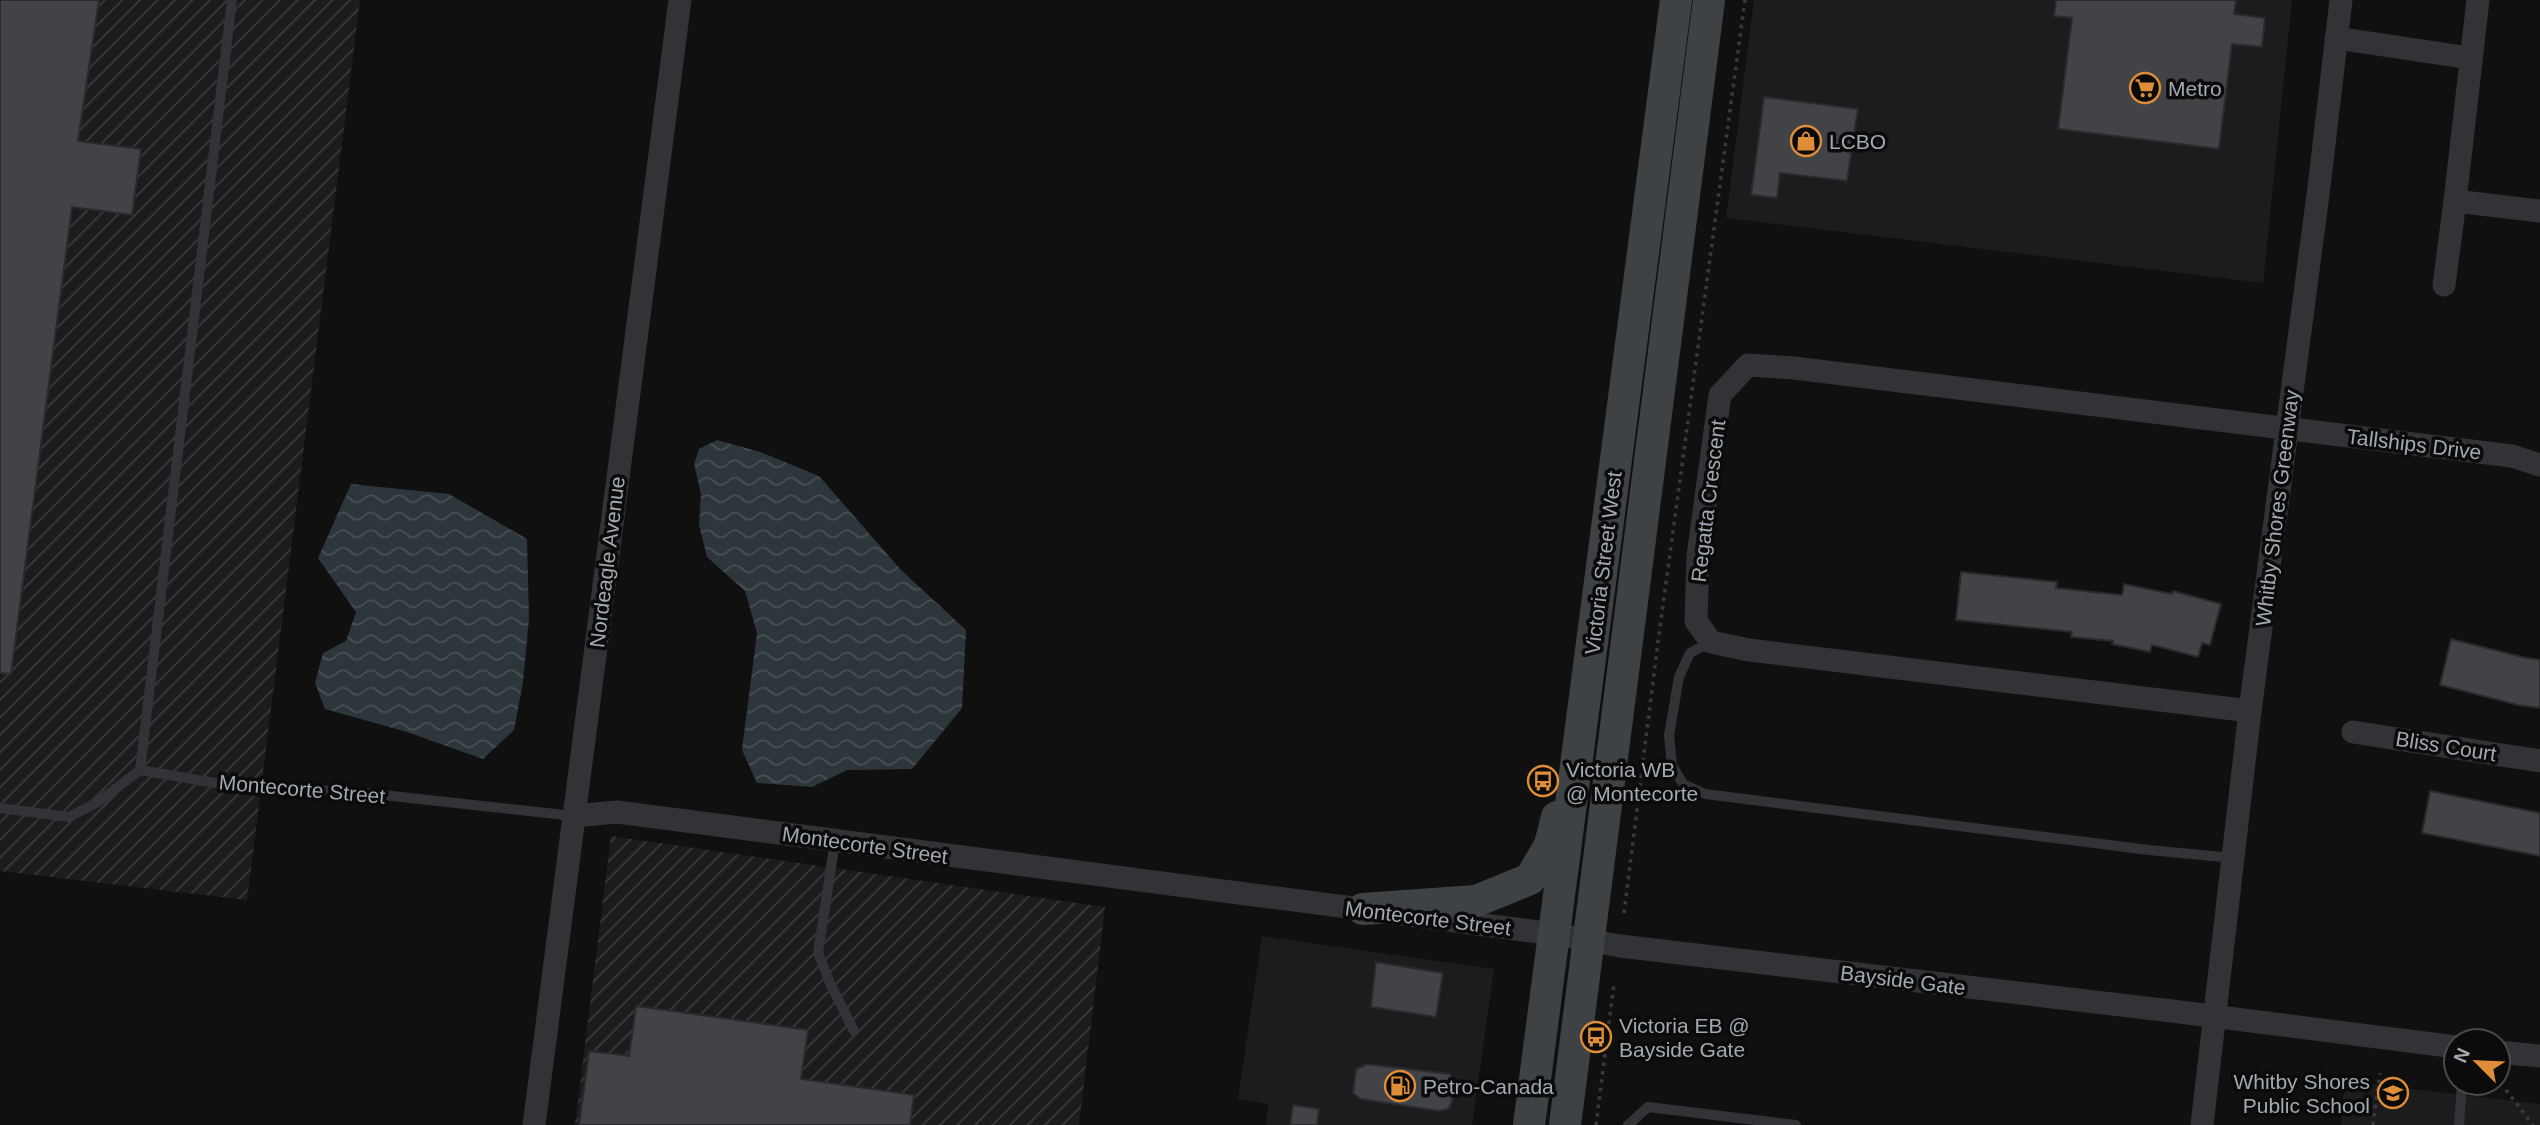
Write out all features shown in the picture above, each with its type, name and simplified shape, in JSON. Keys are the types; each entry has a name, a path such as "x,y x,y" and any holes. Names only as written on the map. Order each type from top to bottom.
{"main road":[{"name":"Victoria Street West","path":"1529,1125 1676,0"},
{"name":"Victoria Street West","path":"1565,1125 1709,0"},
{"path":"1363,909 1476,901 1530,879 1550,845 1584,714"}],"street":[{"name":"Nordeagle Avenue","path":"534,1125 680,0"},
{"name":"Whitby Shores Greenway","path":"2202,1125 2250,711 2341,0"},
{"path":"2444,285 2478,0"},
{"path":"2336,38 2470,58"},
{"path":"2455,201 2540,211"},
{"name":"Regatta Crescent","path":"1711,642 1696,621 1698,556 1720,395 1748,365 1807,369 2288,428"},
{"name":"Tallships Drive","path":"2288,428 2512,456 2540,465"},
{"path":"1711,642 1749,650 2250,711"},
{"name":"Bliss Court","path":"2353,732 2540,761"},
{"name":"Montecorte Street","path":"574,816 617,812 1590,940"},
{"name":"Bayside Gate","path":"1590,940 1620,946 2216,1017"},
{"path":"2216,1017 2442,1045"},
{"path":"2512,1053 2540,1056"}],"lane":[{"path":"0,808 69,817 98,802 139,770 232,0"},
{"path":"1711,642 1690,653 1679,677 1669,735 1672,765 1683,784 1705,794 2149,850 2233,858"},
{"name":"Montecorte Street","path":"139,770 232,786 356,792 574,816"},
{"path":"835,841 818,953 854,1031"},
{"path":"2459,1125 2461,1097"},
{"path":"1628,1125 1648,1107 1796,1125"}],"path":[{"path":"1624,913 1745,0"},
{"path":"1596,1125 1614,984"},
{"path":"2373,1125 2380,1073"},
{"path":"2511,1097 2533,1125"}],"shaded area":[{"path":"0,0 360,0 247,900 0,871"},
{"path":"1754,0 2292,0 2263,283 1726,218"},
{"path":"611,836 1105,907 1079,1125 575,1125"},
{"path":"1262,936 1494,969 1472,1125 1266,1125 1268,1104 1238,1099"},
{"name":"Whitby Shores Public School","path":"2345,1081 2442,1092 2442,1097 2481,1097 2540,1104 2540,1125 2341,1125"}],"water":[{"path":"717,440 760,452 819,476 901,570 966,630 962,708 912,769 847,770 812,787 757,783 742,750 757,633 745,591 707,557 699,525 701,494 694,464 699,449"},
{"path":"351,484 449,494 527,539 529,619 523,682 514,730 483,759 407,732 325,709 315,683 323,653 346,641 356,612 318,558"}],"building":[{"path":"0,0 99,0 78,141 141,149 132,215 72,207 11,674 0,673"},
{"name":"Metro","path":"2056,0 2236,0 2234,14 2265,18 2262,47 2232,44 2219,149 2058,129 2072,18 2054,16"},
{"name":"LCBO","path":"1764,97 1858,109 1847,181 1780,173 1777,198 1751,195"},
{"path":"1961,572 2057,582 2056,588 2122,595 2124,584 2172,594 2173,591 2221,604 2210,645 2202,643 2198,657 2152,645 2150,652 2112,644 2113,641 2071,637 2072,632 1956,620"},
{"path":"2451,639 2540,660 2540,708 2440,685"},
{"path":"2430,791 2540,813 2540,856 2422,833"},
{"path":"1376,962 1443,973 1436,1017 1371,1007"},
{"path":"636,1006 808,1030 801,1079 914,1095 910,1125 579,1125 589,1051 629,1056"},
{"path":"1367,1064 1450,1074 1455,1082 1452,1102 1448,1109 1439,1111 1360,1099 1353,1093 1356,1069"},
{"path":"1293,1105 1319,1109 1317,1125 1290,1125"}],"place":[{"name":"Metro","path":"2145,88"},
{"name":"LCBO","path":"1806,141"},
{"name":"Victoria WB @ Montecorte","path":"1543,781"},
{"name":"Victoria EB @ Bayside Gate","path":"1596,1037"},
{"name":"Petro-Canada","path":"1400,1086"},
{"name":"Whitby Shores Public School","path":"2393,1093"}]}
